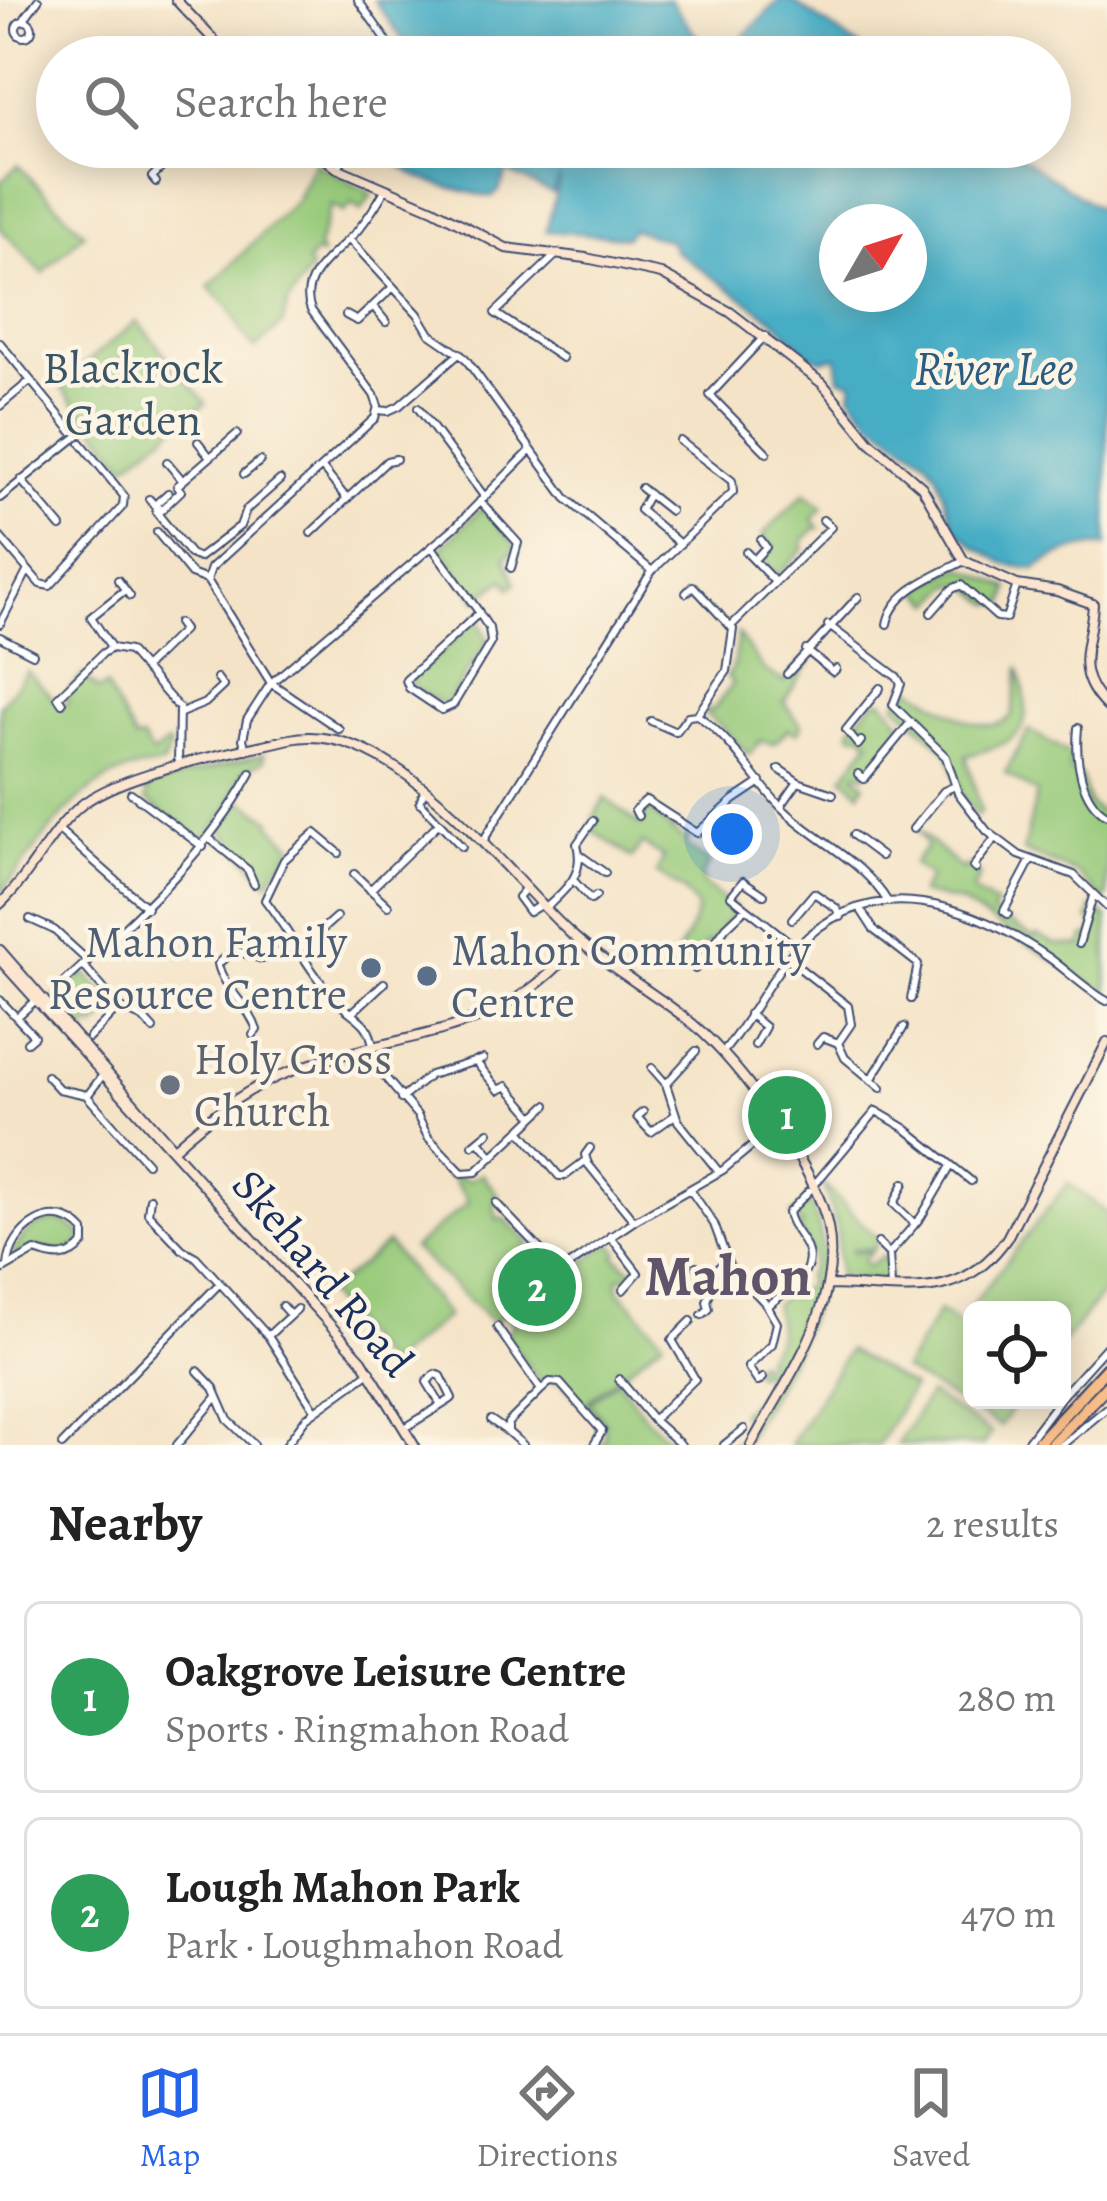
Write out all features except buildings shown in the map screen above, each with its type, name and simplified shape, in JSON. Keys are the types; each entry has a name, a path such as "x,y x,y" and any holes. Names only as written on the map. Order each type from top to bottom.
{"highway":[{"path":"1036,1445 1107,1368"},
{"path":"1051,1445 1107,1386"}],"street":[{"path":"25,18 38,0"},
{"path":"176,0 210,36"},
{"path":"358,0 383,36"},
{"path":"156,182 152,178 161,168"},
{"path":"337,168 433,209 500,246 661,274 741,319 823,384 868,441 922,487 964,561 1017,584 1089,601 1094,607 1084,665 1091,687 1107,707"},
{"path":"339,729 272,683 207,580 211,568 322,469 378,410 368,386 307,299 317,271 350,239 385,190"},
{"path":"350,239 430,334 460,353 571,504 652,571"},
{"path":"556,255 495,313 562,358"},
{"path":"346,314 355,322 393,287"},
{"path":"373,306 386,322"},
{"path":"765,337 710,395 767,453"},
{"path":"0,344 72,431"},
{"path":"378,410 399,406 460,353"},
{"path":"0,406 31,381"},
{"path":"418,408 518,543 511,560"},
{"path":"0,497 84,431"},
{"path":"156,508 160,511 181,490 177,486 237,434"},
{"path":"483,841 652,571 734,489 732,482 683,443 693,435"},
{"path":"198,442 211,457"},
{"path":"0,537 40,584 52,584 125,504 124,496 81,443"},
{"path":"246,750 247,720 272,683 461,521 530,451"},
{"path":"311,533 387,461 396,459"},
{"path":"244,474 260,461"},
{"path":"167,462 183,481"},
{"path":"322,469 347,499"},
{"path":"21,480 61,527"},
{"path":"149,499 190,554 199,558 240,526 246,510 280,480"},
{"path":"670,511 645,491 640,510 680,544"},
{"path":"156,508 168,493"},
{"path":"255,502 268,518"},
{"path":"730,626 831,527 823,520"},
{"path":"157,532 191,574 207,580"},
{"path":"754,560 766,547 761,540"},
{"path":"432,547 479,613 489,628 491,642 452,706 442,710 409,688 406,679 479,613"},
{"path":"746,552 775,581"},
{"path":"887,624 889,614 918,584 964,561"},
{"path":"0,624 28,570"},
{"path":"112,648 91,617 128,593 118,580"},
{"path":"931,613 961,585 1004,619 1017,584"},
{"path":"651,721 674,733 726,681 734,633 693,586 686,593"},
{"path":"787,674 858,597"},
{"path":"145,667 183,630 178,623"},
{"path":"828,626 897,677 901,684 892,702"},
{"path":"0,638 33,654"},
{"path":"62,703 58,697 91,663 112,648 129,651 181,713 176,748 179,768"},
{"path":"18,658 23,649"},
{"path":"806,650 833,672 836,669"},
{"path":"181,713 214,697 223,686 217,678"},
{"path":"861,741 858,745 847,728 879,691 946,757 955,786 972,815 995,838 1031,860 1074,875 1107,907"},
{"path":"697,715 735,746 781,806 868,874 888,902"},
{"path":"858,774 864,779 910,722"},
{"path":"1078,728 1076,766 1088,798 1107,814"},
{"path":"0,904 79,808 103,792 179,768 304,736 356,747 425,789 483,841 580,943 687,1020 723,1052 776,1126 812,1188 830,1239 828,1286 812,1331 751,1445"},
{"path":"779,770 833,794"},
{"path":"58,988 147,908 203,848 251,773"},
{"path":"698,844 698,833 761,782"},
{"path":"781,806 798,782"},
{"path":"913,830 944,791 955,786"},
{"path":"425,789 420,802 461,842"},
{"path":"138,794 203,848"},
{"path":"636,813 646,800 698,833"},
{"path":"544,906 574,881 580,855 577,844 593,821"},
{"path":"370,890 439,824"},
{"path":"334,852 314,828 284,860 265,897 295,949 338,1002 368,1026 373,1047"},
{"path":"60,831 147,908"},
{"path":"853,835 881,856"},
{"path":"976,869 973,867 995,838"},
{"path":"210,839 248,870 254,884"},
{"path":"850,859 863,842"},
{"path":"580,855 605,873"},
{"path":"1008,914 1004,911 1031,860"},
{"path":"354,874 388,906"},
{"path":"574,881 594,898"},
{"path":"761,893 745,881 738,883 731,896 797,948"},
{"path":"793,919 814,893 841,916"},
{"path":"1079,944 1093,896"},
{"path":"723,1052 797,948 841,916 888,902 950,907 983,921 1053,961 1107,1000"},
{"path":"860,908 874,930 918,964 911,999"},
{"path":"695,969 745,909"},
{"path":"253,1034 257,1030 252,1014 220,975 218,964 234,950 262,959 295,949 336,917"},
{"path":"31,919 51,928 119,1007 153,1029"},
{"path":"173,1149 256,1087 303,1066 506,1008 533,990 580,943"},
{"name":"Skehard Road","path":"0,950 169,1150 173,1149 371,1371 414,1445"},
{"path":"788,959 848,1006 851,1024 838,1043"},
{"name":"Skehard Road","path":"0,960 39,998"},
{"path":"353,1012 384,983"},
{"path":"16,1017 39,998"},
{"path":"0,1000 30,1039"},
{"path":"91,1033 119,1007"},
{"path":"749,1014 765,1027 755,1045"},
{"path":"871,1080 904,1027"},
{"path":"817,1044 825,1036 838,1043 845,1058 880,1088"},
{"path":"828,1286 926,1290 972,1274 998,1251 1107,1042"},
{"path":"362,1050 459,1172 473,1174 539,1109 507,1086 499,1090 479,1060 430,1075 401,1099"},
{"path":"666,1084 690,1053"},
{"path":"652,1068 666,1084 675,1114 720,1172"},
{"path":"87,1095 105,1072"},
{"path":"47,1076 58,1088 87,1095 148,1162"},
{"path":"768,1306 803,1277 809,1265 806,1247 788,1213 871,1113 880,1111 971,1181"},
{"path":"643,1112 637,1118 651,1132 675,1114"},
{"path":"496,1203 560,1268 572,1266 610,1236 720,1172 776,1126"},
{"path":"520,1129 563,1177 585,1161 590,1148"},
{"path":"489,1132 476,1143 494,1157"},
{"path":"585,1161 634,1221"},
{"path":"889,1254 915,1224 951,1166"},
{"path":"904,1183 894,1204 915,1224"},
{"path":"692,1191 714,1224 726,1261 768,1306 777,1330 772,1344 748,1366 761,1380"},
{"path":"151,1198 148,1213 268,1336 315,1410"},
{"path":"0,1271 35,1251 52,1257 73,1253 83,1243 84,1231 62,1218 38,1220 17,1236 8,1266"},
{"path":"610,1236 638,1273 624,1285"},
{"path":"878,1243 889,1254 891,1288"},
{"path":"706,1278 726,1261"},
{"path":"696,1266 712,1288 709,1310 702,1316"},
{"path":"62,1445 220,1283"},
{"path":"268,1336 294,1312 282,1306"},
{"path":"653,1420 695,1379 672,1340 691,1321"},
{"path":"509,1325 499,1329 541,1390"},
{"path":"1071,1386 1107,1346"},
{"path":"286,1445 315,1410 371,1371"},
{"path":"405,1428 442,1405 452,1396 437,1374 427,1382 442,1405"},
{"path":"200,1377 214,1388 228,1420 254,1445"},
{"path":"619,1378 681,1445"},
{"path":"508,1432 512,1418 550,1382 562,1385 602,1431 594,1445"},
{"path":"178,1445 216,1398"},
{"path":"1062,1445 1107,1408"},
{"path":"1025,1445 1052,1409"},
{"path":"491,1420 523,1445"},
{"path":"724,1445 744,1429"}],"green space":[{"path":"18,165 84,233 43,273 0,228 0,183"},
{"path":"311,168 325,168 372,194 361,211 352,204 343,212 331,205 318,247 321,255 315,253 307,263 311,268 288,303 282,325 255,348 231,310 209,287 297,199"},
{"name":"Blackrock Garden","path":"137,321 206,403 126,465 59,385"},
{"path":"805,493 823,508 813,519 820,529 803,541 804,549 778,575 762,561 772,547 763,535"},
{"path":"482,508 514,543 514,551 505,557 516,583 510,588 504,579 477,600 441,548"},
{"path":"961,567 1009,588 1006,603 991,604 965,583 952,585 933,603 917,588"},
{"path":"479,621 488,640 446,706 414,688 410,680"},
{"path":"738,634 763,669 784,682 804,659 810,661 784,702 802,726 797,733 788,729 774,744 760,741 749,755 704,713 706,708 712,711 733,684 727,676 733,668"},
{"path":"1019,667 1026,705 1021,729 1003,744 966,756 981,811 977,816 963,797 948,753 896,704 907,686 974,723 1000,723 1012,715"},
{"path":"27,671 61,706 83,675 98,690 106,686 135,740 142,739 152,754 168,743 170,747 163,764 118,774 82,797 0,893 0,706"},
{"path":"883,700 901,722 901,729 865,775 855,775 865,784 860,792 843,777 870,741 861,733 853,735 850,729 874,701"},
{"path":"1029,730 1075,757 1069,762 1070,771 1080,774 1089,804 1107,817 1107,898 1103,900 1077,873 1023,851 1037,793 1005,773"},
{"path":"264,754 264,761 244,770 226,811 202,841 146,800 148,791 136,789"},
{"path":"605,798 640,825 646,817 642,813 645,806 670,828 675,825 672,831 689,838 685,846 710,863 702,875 703,884 736,909 710,945 701,949 700,958 694,955 684,966 653,981 680,948 697,908 684,891 656,873 664,858 642,843 632,858 592,830"},
{"path":"241,800 272,820 271,825 293,846 268,883 221,829"},
{"path":"918,830 962,870 967,866 980,876 972,891 996,905 992,913 1034,938 1081,946 1084,937 1092,934 1094,924 1088,919 1093,906 1107,918 1107,993 961,903 920,893 930,877 913,864 927,846"},
{"path":"85,973 103,991 99,996 109,1007 114,1003 117,1007 95,1028 86,1027 87,1039 52,1001"},
{"path":"448,1173 469,1180 482,1174 498,1195 497,1219 504,1218 529,1243 526,1247 543,1272 551,1267 573,1268 607,1243 613,1244 618,1252 615,1256 635,1273 629,1280 618,1279 619,1290 663,1340 587,1402 607,1424 589,1403 617,1379 647,1419 675,1445 600,1445 606,1435 603,1427 561,1381 537,1379 506,1334 513,1325 506,1314 492,1322 413,1248 469,1202"},
{"path":"1068,1183 1107,1213 1107,1288 1071,1333 1071,1301 975,1301"},
{"path":"823,1184 878,1239 874,1249 852,1252 871,1252 863,1261 867,1266 883,1256 889,1269 887,1281 839,1277 837,1227"},
{"path":"808,1201 820,1230 822,1261 816,1294 773,1390 742,1445 732,1445 747,1431 740,1413 758,1396 768,1376 756,1374 752,1367 767,1361 764,1357 776,1338 774,1305 787,1294 792,1298 809,1283 811,1253 798,1229 802,1225 791,1215"},
{"path":"62,1221 81,1233 81,1241 73,1248 60,1252 31,1249 11,1258 29,1230"},
{"path":"387,1243 447,1316 386,1366 326,1294"},
{"path":"939,1311 963,1326 963,1405 903,1370"},
{"path":"848,1350 912,1387 878,1445 790,1445"},
{"path":"929,1394 991,1433 983,1445 897,1445"},
{"path":"971,1409 1012,1409 1000,1426"}],"water":[{"path":"374,0 670,0 696,36 400,36"},
{"path":"779,0 791,0 843,36 744,36"},
{"name":"River Lee","path":"404,168 508,168 493,196 429,181"},
{"name":"River Lee","path":"511,168 1037,168 1107,214 1107,546 1069,552 1035,569 1008,565 976,547 955,528 937,474 926,459 870,419 851,395 853,382 840,378 837,357 821,360 808,353 773,319 674,250 670,241 632,229 626,237 546,231 560,177 552,193 510,173"}],"place":[{"name":"Mahon Family Resource Centre","path":"371,968"},
{"name":"Mahon Community Centre","path":"427,976"},
{"name":"Holy Cross Church","path":"170,1085"},
{"name":"Oakgrove Leisure Centre","path":"787,1115"},
{"name":"Lough Mahon Park","path":"537,1287"}],"district":[{"name":"Mahon","path":"728,1276"}]}
